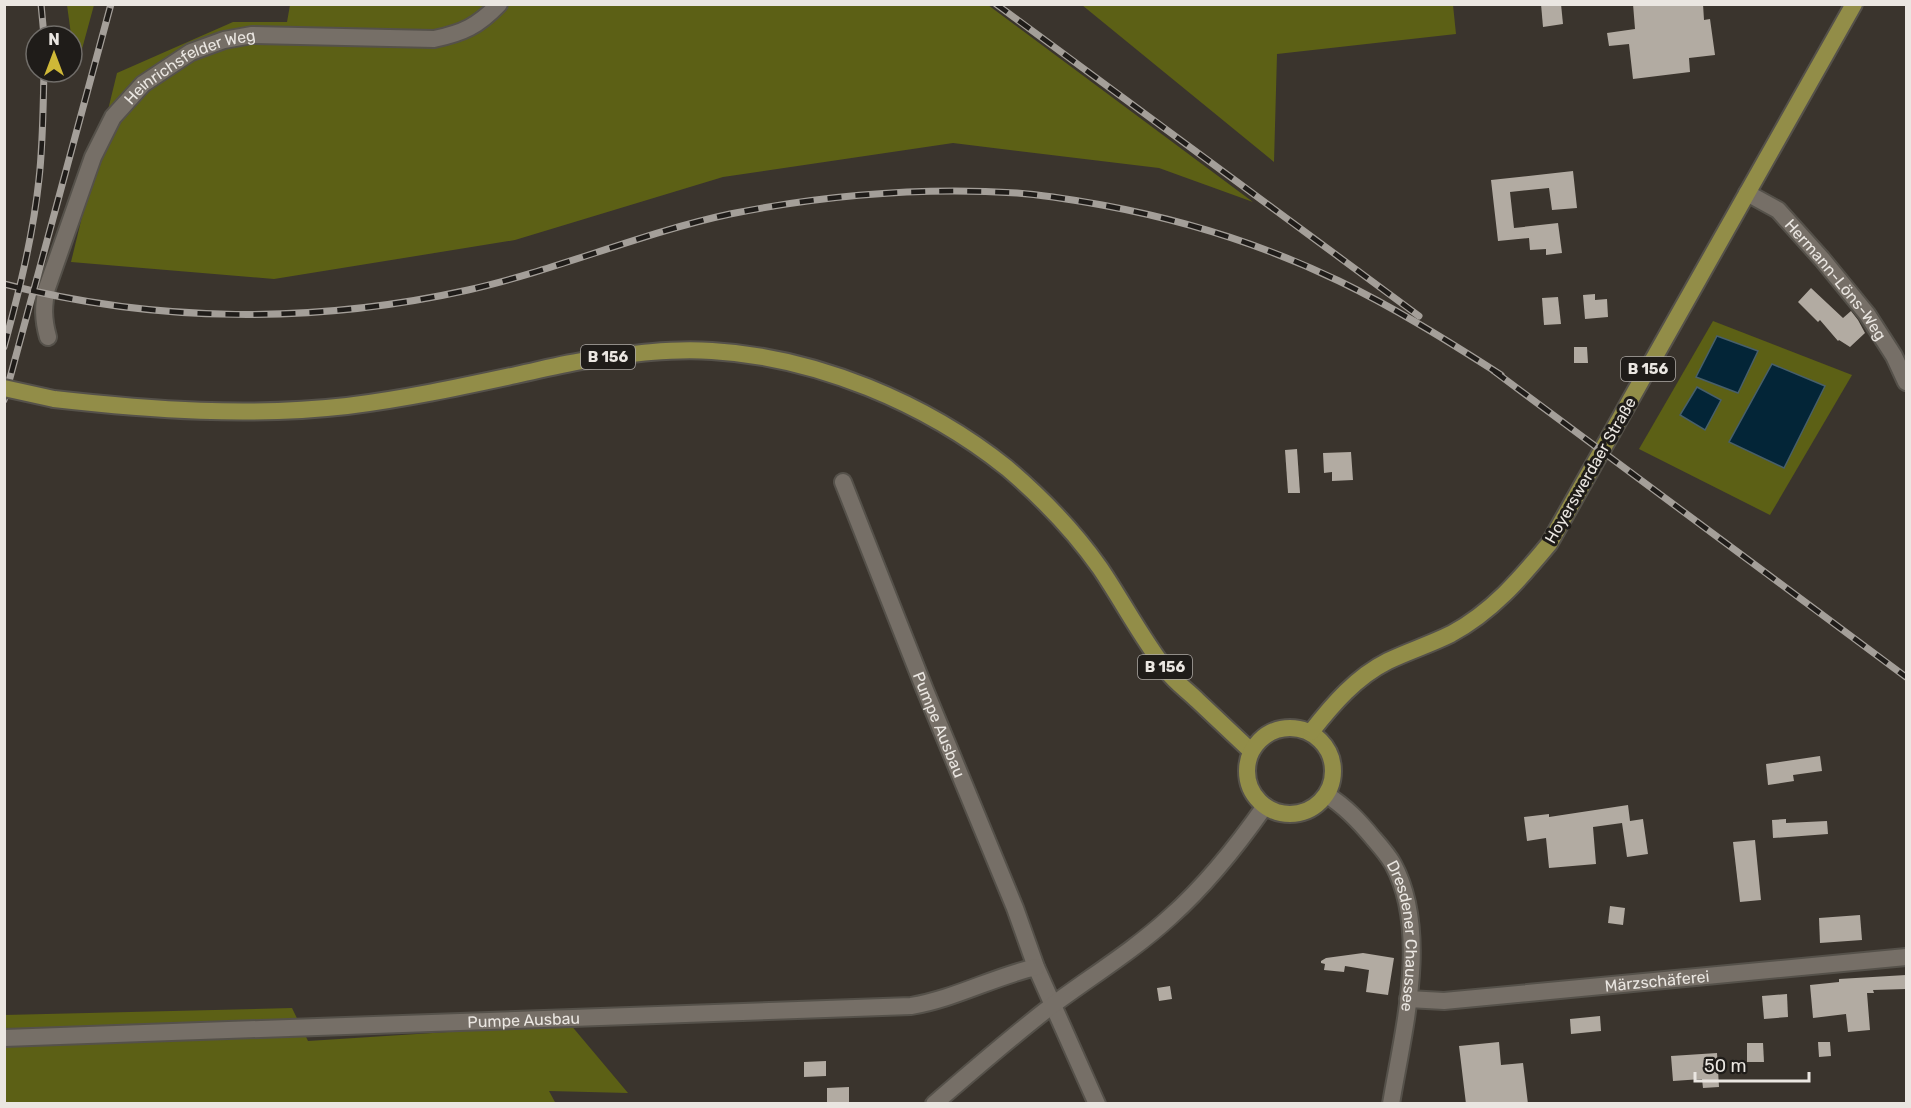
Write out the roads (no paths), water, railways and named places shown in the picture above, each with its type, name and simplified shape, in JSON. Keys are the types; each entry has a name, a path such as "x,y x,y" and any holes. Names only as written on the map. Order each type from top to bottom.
{"main road":[{"name":"Hoyerswerdaer Straße","path":"1311,732 1354,683 1385,663 1451,634 1482,614 1510,590 1549,544 1854,4"},
{"name":"B 156","path":"4,388 54,399 130,408 202,412 271,412 336,407 424,395 585,360 635,354 708,351 768,359 841,378 878,391 914,408 974,444 1015,476 1056,514 1098,566 1169,673 1251,752"},
{"path":"1283,728 1298,728 1311,732 1324,745 1332,761 1332,779 1327,795 1309,810 1292,814 1277,812 1265,806 1253,794 1248,779 1247,767 1251,752 1258,741 1269,733 1283,728"}],"street":[{"name":"Heinrichsfelder Weg","path":"48,337 43,321 47,288 93,157 113,117 143,84 191,52 224,40 252,35 434,39 460,34 487,16 499,4"},
{"name":"Hermann-Löns-Weg","path":"1747,193 1778,210 1822,259 1867,314 1894,356 1906,382"},
{"name":"Pumpe Ausbau","path":"843,482 925,690 1015,908 1036,967 1097,1104"},
{"name":"Dresdener Chaussee","path":"1327,795 1354,815 1393,862 1406,894 1412,938 1408,999 1391,1104"},
{"path":"934,1104 1007,1040 1170,917 1215,873 1265,806"},
{"name":"Märzschäferei","path":"1408,999 1444,1001 1906,957"},
{"name":"Pumpe Ausbau","path":"4,1038 911,1006 931,1003 1013,972 1036,967"}],"water":[{"path":"1717,336 1758,351 1738,393 1696,377"},
{"path":"1772,364 1825,386 1784,468 1729,442"},
{"path":"1697,387 1721,400 1705,430 1680,415"}],"railway":[{"path":"41,4 43,24"},
{"path":"4,400 111,4"},
{"path":"996,4 1419,316"},
{"path":"4,347 33,222 41,152 44,84"},
{"path":"4,284 61,297 177,312 236,314 352,309 410,301 501,282 697,222 766,207 873,194 945,191 1017,193 1049,196 1133,211 1193,226 1253,245 1311,268 1380,302 1501,375"},
{"path":"1494,371 1906,677"}]}
